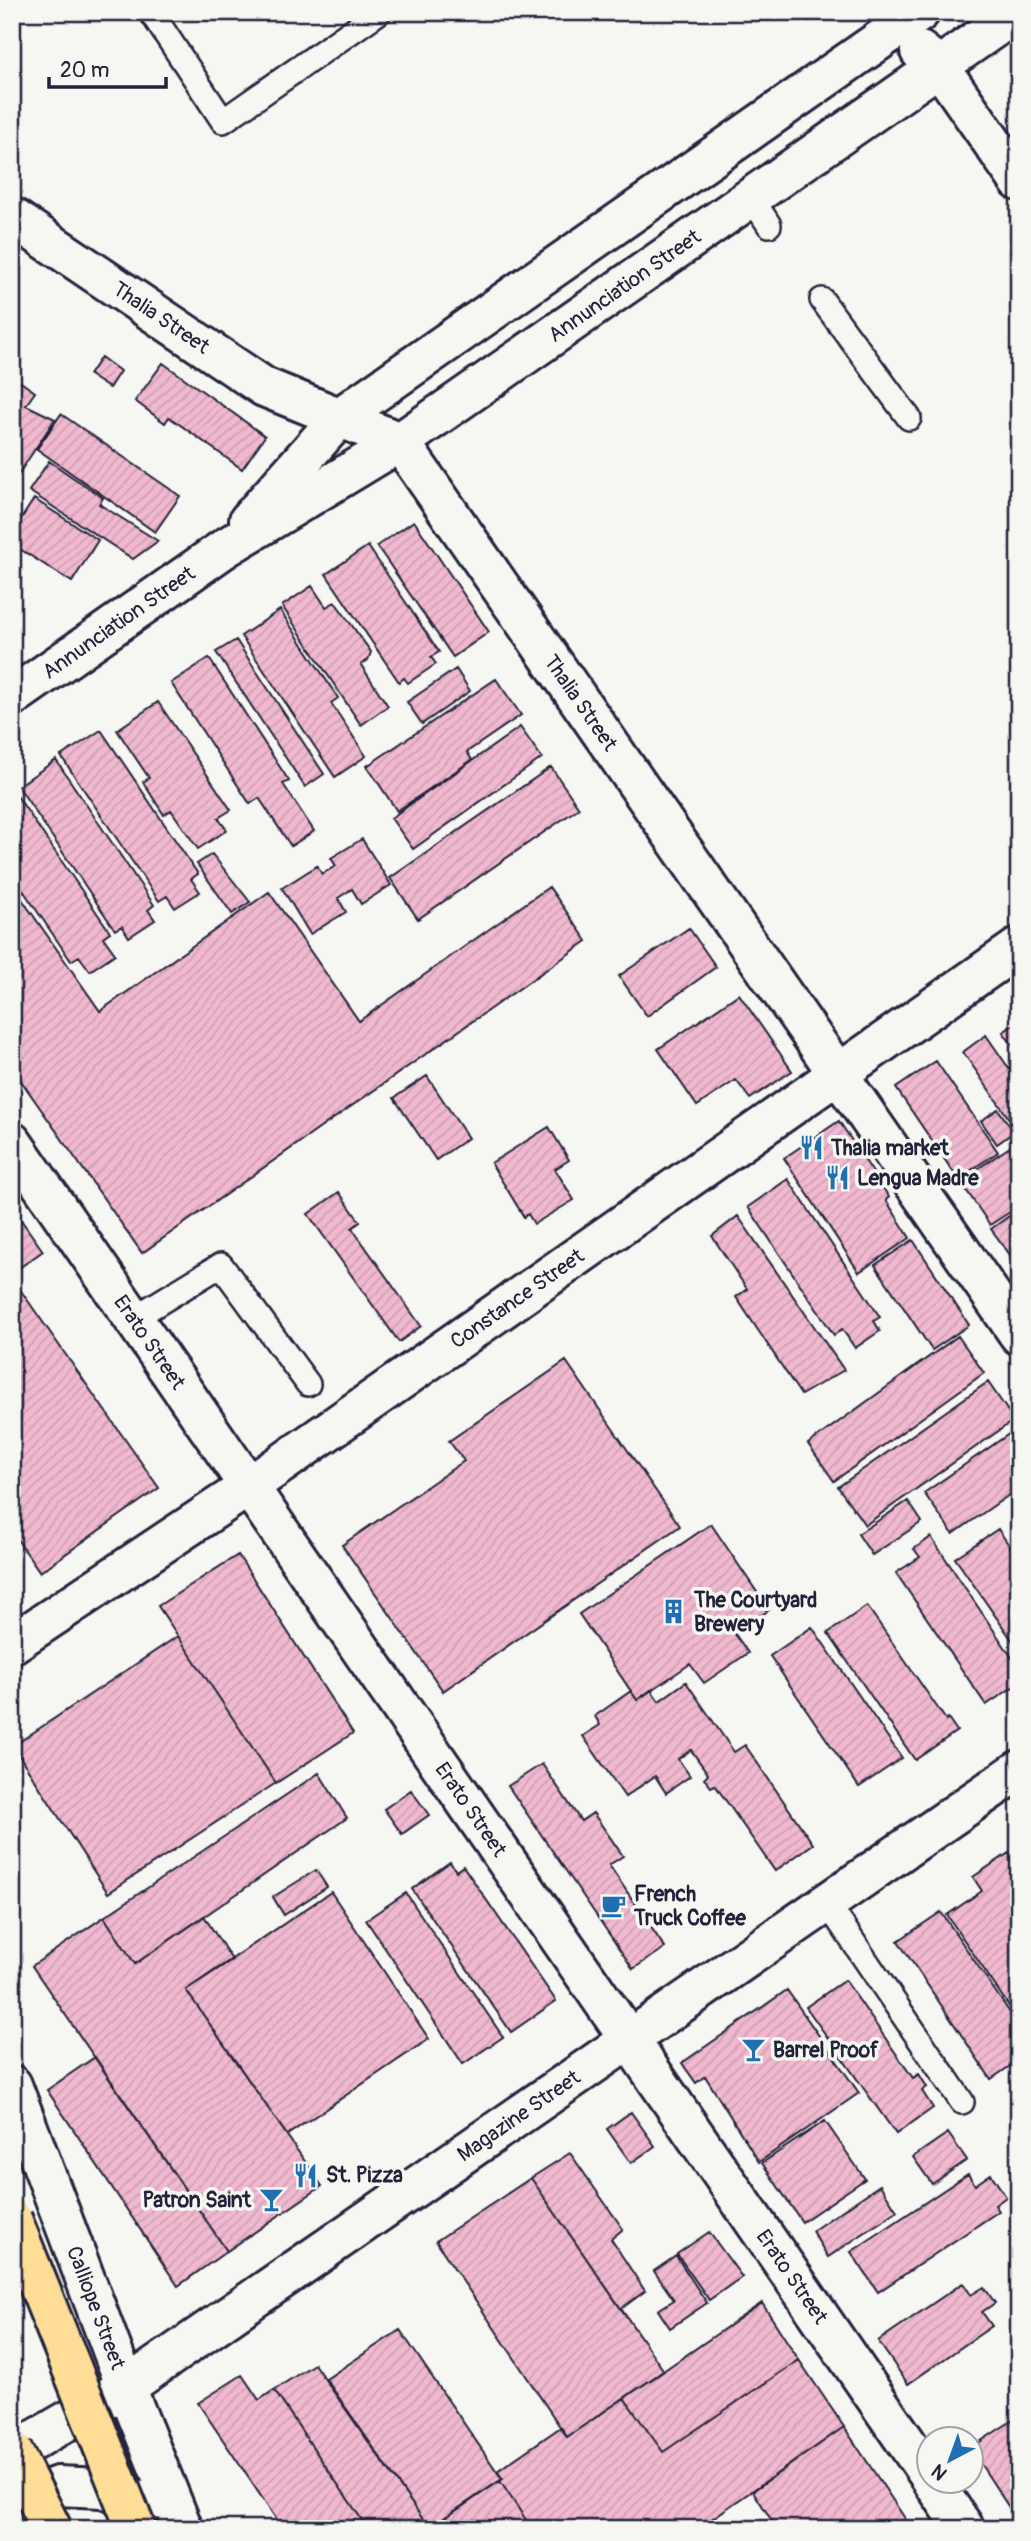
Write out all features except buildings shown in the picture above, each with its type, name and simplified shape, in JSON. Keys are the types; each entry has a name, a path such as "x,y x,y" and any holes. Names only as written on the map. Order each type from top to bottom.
{"highway":[{"path":"12,2219 136,2529"},
{"path":"12,2452 52,2529"}],"street":[{"name":"Annunciation Street","path":"12,697 225,548 400,442 760,211 939,66 1017,12"},
{"name":"Annunciation Street","path":"225,548 340,417 899,18"},
{"path":"899,18 939,66 1019,181"},
{"name":"Thalia Street","path":"12,217 264,387 400,442 1019,1335"},
{"name":"Constance Street","path":"12,1644 251,1485 1019,947"},
{"name":"Erato Street","path":"12,1142 251,1485 916,2458"},
{"name":"Magazine Street","path":"12,2452 126,2387 1019,1770"},
{"name":"Calliope Street","path":"12,2085 126,2387 183,2529"},
{"path":"12,2503 58,2486 102,2488 155,2506 176,2529"},
{"path":"943,2496 965,2529"}],"lane":[{"path":"151,12 223,121 379,12"},
{"path":"822,300 909,418"},
{"path":"134,1318 221,1265 308,1384"},
{"path":"827,1903 962,2102"}],"place":[{"name":"Thalia market","path":"811,1148"},
{"name":"Lengua Madre","path":"837,1178"},
{"name":"The Courtyard Brewery","path":"674,1612"},
{"name":"French Truck Coffee","path":"614,1906"},
{"name":"Barrel Proof","path":"753,2050"},
{"name":"St. Pizza","path":"306,2175"},
{"name":"Patron Saint","path":"271,2200"}]}
